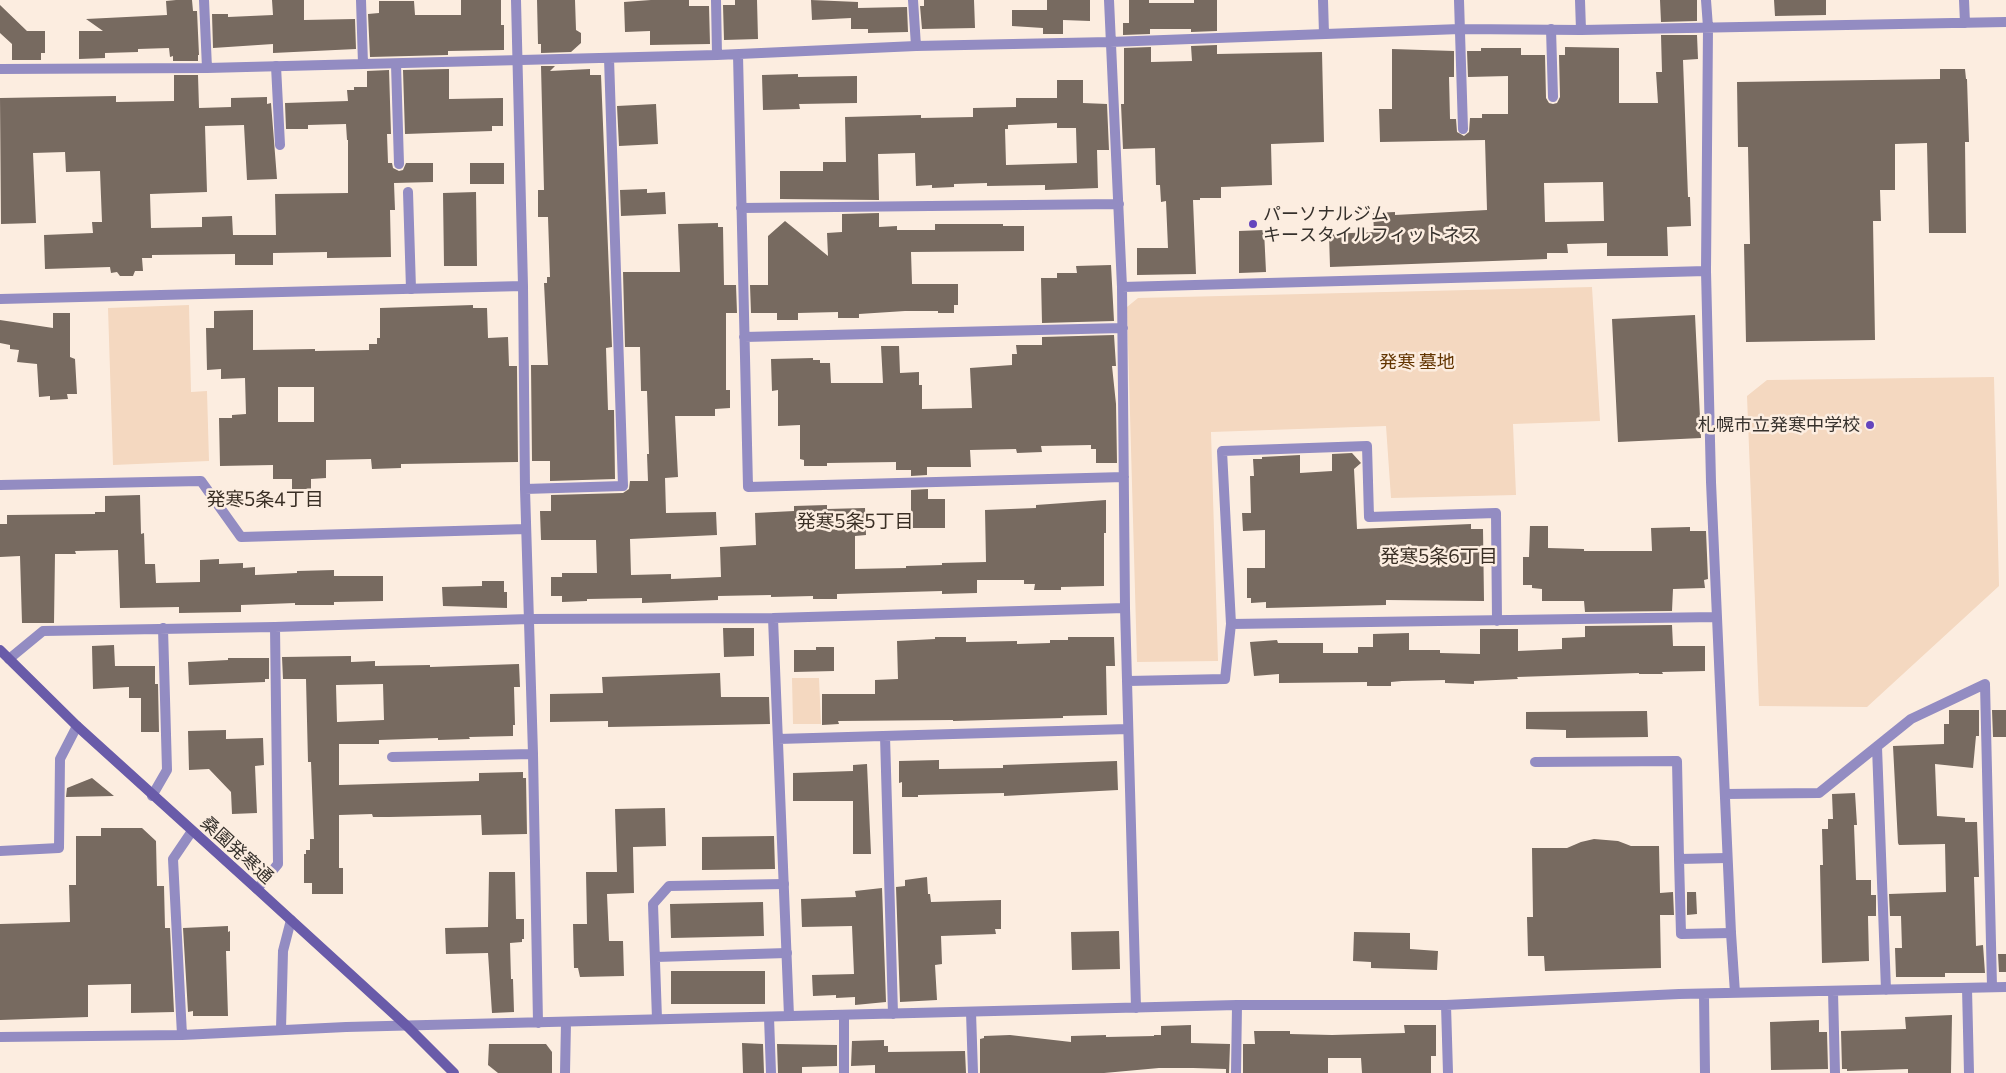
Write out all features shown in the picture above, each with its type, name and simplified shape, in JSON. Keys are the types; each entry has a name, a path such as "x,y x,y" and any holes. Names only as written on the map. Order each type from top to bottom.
{"street":[{"path":"204,0 207,68"},
{"path":"361,0 363,64"},
{"path":"516,0 523,286 525,489 533,754 538,1022"},
{"path":"716,0 717,56"},
{"path":"913,0 916,46"},
{"path":"1109,0 1122,287 1124,608 1128,681 1136,1008"},
{"path":"1323,0 1324,34"},
{"path":"1459,0 1463,129"},
{"path":"1580,0 1581,30"},
{"path":"1706,0 1708,28 1706,271 1711,482 1735,993"},
{"path":"1964,0 1965,23"},
{"path":"0,69 207,68 717,56 916,46 1110,42 1460,29 1581,30 2006,22"},
{"path":"1551,29 1553,97"},
{"path":"738,55 748,487 1124,477"},
{"path":"525,489 623,486 609,58"},
{"path":"396,64 399,164"},
{"path":"276,66 280,144"},
{"path":"408,192 411,289"},
{"path":"741,208 1119,204"},
{"path":"1122,287 1706,271"},
{"path":"0,299 523,286"},
{"path":"744,337 1123,328"},
{"path":"1128,681 1225,679 1231,624 1222,451 1367,446 1368,517 1496,512 1497,621"},
{"path":"0,485 201,481 241,537 526,529"},
{"path":"9,658 42,631 275,627 529,619 773,618 1124,608"},
{"path":"773,618 789,1016"},
{"path":"1231,624 1717,618"},
{"path":"257,888 278,864 275,627"},
{"path":"152,796 167,770 163,628"},
{"name":"桑園発寒通","path":"0,650 152,796 257,888 454,1073"},
{"path":"1725,794 1819,793 1911,720 1985,684 1992,987"},
{"path":"0,851 59,848 60,759 77,726"},
{"path":"778,739 1128,729"},
{"path":"885,736 893,1014"},
{"path":"1877,747 1886,990"},
{"path":"392,757 533,754"},
{"path":"1535,762 1677,761 1681,934 1731,933"},
{"path":"182,1035 173,859 192,832"},
{"path":"1679,859 1728,858"},
{"path":"657,1020 653,904 669,886 784,884"},
{"path":"281,1029 284,951 291,920"},
{"path":"656,957 787,953"},
{"path":"0,1037 182,1035 281,1029 1236,1005 1446,1005 1735,993 2006,987"},
{"path":"1967,988 1969,1073"},
{"path":"1833,991 1835,1073"},
{"path":"1704,994 1705,1073"},
{"path":"1236,1005 1236,1073"},
{"path":"1446,1005 1448,1073"},
{"path":"971,1012 974,1073"},
{"path":"844,1015 844,1073"},
{"path":"769,1017 771,1073"},
{"path":"565,1073 566,1022"}],"green space":[{"name":"発寒 墓地","path":"1592,287 1600,421 1513,424 1516,495 1391,498 1386,426 1211,432 1218,661 1137,662 1127,307 1138,298"},
{"path":"189,305 191,392 207,391 209,461 113,465 108,308"},
{"path":"1994,377 1999,586 1867,707 1759,706 1747,396 1767,380"},
{"path":"792,678 819,678 821,724 793,724"}],"building":[{"path":"192,0 193,11 197,11 198,61 173,61 173,56 170,57 169,48 138,49 138,52 105,53 105,58 79,59 79,31 103,31 86,19 167,15 166,1"},
{"path":"272,0 304,0 304,20 355,19 356,49 273,53 273,44 213,48 212,14 228,14 228,17 273,15"},
{"path":"461,0 501,0 504,50 448,51 448,55 370,57 368,14 379,13 379,1 414,1 415,15 461,15"},
{"path":"537,0 575,0 576,30 581,33 581,43 571,52 541,53 541,44 538,44"},
{"path":"689,0 689,6 709,6 710,44 650,45 650,31 625,32 624,2"},
{"path":"735,0 757,0 758,39 724,40 723,5 735,5"},
{"path":"811,0 858,2 858,8 907,7 908,32 868,33 868,29 851,29 851,18 812,20"},
{"path":"924,0 974,0 975,28 922,29 920,6 924,6"},
{"path":"1047,0 1090,0 1090,21 1063,20 1063,34 1043,34 1043,28 1012,26 1012,10 1047,10"},
{"path":"1129,0 1149,0 1149,3 1194,3 1194,0 1217,0 1217,31 1191,32 1191,29 1150,29 1150,34 1123,35 1123,23 1129,23"},
{"path":"1660,0 1697,0 1697,21 1661,22"},
{"path":"1774,0 1826,0 1826,15 1775,16"},
{"path":"0,5 27,31 45,31 45,53 41,53 41,60 12,60 12,44 0,33"},
{"path":"1661,35 1697,35 1698,59 1683,60 1688,197 1690,197 1691,226 1667,227 1668,256 1607,256 1607,243 1567,244 1568,253 1547,253 1547,259 1330,267 1329,234 1374,232 1373,213 1395,212 1395,215 1487,210 1485,140 1380,142 1379,109 1392,109 1392,49 1454,51 1454,77 1449,77 1450,119 1456,119 1457,132 1464,136 1469,132 1470,118 1482,118 1482,114 1508,114 1508,76 1468,77 1467,51 1481,51 1481,48 1521,48 1521,55 1545,55 1546,98 1549,103 1553,104 1557,103 1560,97 1559,55 1565,55 1565,47 1619,48 1619,103 1658,103 1656,72 1662,72","holes":["1603,182 1604,221 1545,222 1544,183"]},
{"path":"1217,45 1217,54 1322,52 1324,142 1271,144 1272,185 1221,187 1221,198 1193,200 1196,274 1137,275 1137,248 1168,248 1166,201 1161,202 1160,185 1156,185 1155,148 1123,149 1121,104 1124,104 1124,48 1151,47 1151,62 1192,61 1191,46"},
{"path":"541,66 555,66 550,71 590,69 590,75 601,75 612,347 606,348 608,410 614,410 615,479 550,481 550,461 532,461 531,365 548,365 544,283 547,283 547,277 550,277 548,217 538,217 538,190 544,190"},
{"path":"449,69 449,99 503,98 503,126 492,126 492,131 405,134 403,70"},
{"path":"1940,69 1965,69 1967,79 1969,142 1965,142 1966,233 1929,233 1927,143 1895,144 1895,190 1880,190 1881,221 1873,221 1875,340 1746,342 1744,244 1750,244 1748,147 1738,147 1737,82 1940,79"},
{"path":"389,70 391,134 387,134 388,163 392,163 393,168 399,171 403,170 406,163 433,163 433,182 394,183 395,210 390,210 391,257 327,258 327,252 273,253 273,265 235,265 235,254 152,255 152,258 142,258 143,271 135,271 133,276 120,276 117,272 111,273 110,267 45,269 44,235 93,233 92,222 102,222 100,171 66,172 65,152 33,153 36,223 1,224 0,98 116,96 116,102 174,101 174,75 198,75 199,108 231,107 231,98 267,97 267,104 271,103 277,179 247,180 244,125 205,126 207,192 150,194 151,228 202,227 202,217 232,216 233,235 276,235 275,194 348,193 348,140 346,124 308,125 308,129 286,129 285,103 348,101 347,90 354,90 354,87 367,87 367,71"},
{"path":"798,74 798,77 857,76 857,103 799,104 800,109 763,110 762,75"},
{"path":"1057,80 1083,80 1083,103 1107,104 1109,150 1097,150 1098,188 1045,190 1045,185 987,186 987,183 954,184 954,187 932,188 932,185 916,186 915,153 878,154 879,200 780,199 780,171 823,171 823,162 846,162 845,117 921,115 921,118 973,117 973,108 1016,107 1016,98 1057,98","holes":["1057,123 1057,128 1076,128 1077,163 1006,165 1005,129 1008,129 1008,125"]},
{"path":"656,104 658,144 619,146 617,106"},
{"path":"470,163 504,163 504,184 470,184"},
{"path":"647,189 647,193 665,192 666,214 621,216 620,190"},
{"path":"476,192 477,266 444,266 443,193"},
{"path":"879,213 879,227 897,226 897,230 935,230 935,224 1003,224 1003,226 1024,226 1024,251 911,252 912,284 958,284 958,305 954,305 954,313 905,311 859,314 859,318 838,318 838,312 798,313 798,320 777,320 777,313 751,313 750,285 768,285 768,236 785,221 828,256 827,233 842,232 842,214"},
{"path":"718,223 718,227 723,227 724,285 736,285 737,313 726,313 726,390 730,390 730,408 715,409 715,416 675,416 678,477 665,478 666,513 716,512 717,535 630,539 631,575 671,574 671,579 721,577 720,547 756,545 755,513 794,511 794,506 827,505 827,509 865,508 866,535 855,536 855,569 906,568 906,566 942,565 942,563 986,562 985,510 1036,508 1036,505 1106,500 1104,586 1061,587 1061,590 1034,590 1035,584 1024,584 1024,580 977,580 977,593 942,594 942,591 837,594 837,599 813,599 813,596 718,596 718,600 642,603 642,598 587,599 587,601 562,602 562,596 551,596 551,577 562,577 562,573 597,573 596,540 541,540 540,511 551,511 551,495 623,493 629,489 630,481 648,481 647,391 641,391 640,347 625,347 623,272 680,272 678,224"},
{"path":"1264,230 1266,272 1239,273 1239,231"},
{"path":"1111,265 1114,321 1042,323 1041,278 1057,278 1057,273 1077,273 1076,266"},
{"path":"473,305 473,308 487,308 488,338 508,337 509,366 517,366 518,462 401,464 401,468 372,469 371,459 326,460 326,478 311,479 311,489 292,489 292,479 273,479 273,465 220,466 219,418 232,418 232,415 246,414 245,378 221,379 221,369 207,370 206,328 214,328 214,311 253,310 253,350 315,349 315,351 369,350 369,344 377,344 377,338 380,338 380,308","holes":["278,387 314,387 314,422 278,422"]},
{"path":"53,313 70,313 70,357 75,359 77,394 67,394 68,399 50,400 50,396 39,397 37,364 17,362 19,350 10,349 10,345 0,343 0,320 53,328"},
{"path":"1695,315 1701,438 1618,442 1612,319"},
{"path":"1114,335 1116,366 1112,366 1116,404 1117,463 1096,463 1096,449 1091,449 1091,445 1041,446 1042,452 1017,453 1016,449 970,450 971,467 927,467 927,475 911,476 911,470 896,470 896,462 827,463 827,466 804,466 804,460 800,459 800,425 778,426 778,390 772,391 771,359 813,358 813,360 820,360 820,363 830,363 831,383 883,383 881,346 899,346 900,373 919,372 919,385 922,385 922,409 972,408 970,368 1012,365 1012,354 1017,354 1016,345 1042,345 1042,337"},
{"path":"1352,453 1361,463 1354,469 1357,529 1471,524 1471,529 1483,529 1484,601 1386,600 1386,605 1266,608 1266,602 1251,603 1251,598 1247,598 1247,568 1265,568 1265,530 1243,531 1242,513 1251,513 1250,476 1254,476 1253,459 1300,455 1300,473 1332,471 1332,454"},
{"path":"928,489 928,499 945,499 945,528 911,528 911,490"},
{"path":"140,495 141,534 144,533 145,564 155,564 156,583 200,582 200,560 219,559 219,564 243,563 243,568 255,567 255,575 334,570 334,576 383,576 383,601 334,602 334,605 295,605 295,603 241,605 241,612 179,613 179,607 120,608 118,550 75,551 76,554 55,554 54,623 22,623 20,556 0,557 0,524 7,524 7,515 95,514 95,512 105,512 105,496"},
{"path":"1530,526 1548,526 1548,548 1584,549 1584,551 1652,551 1651,528 1690,527 1690,531 1706,531 1708,579 1704,580 1705,588 1673,589 1672,611 1585,612 1584,601 1542,601 1542,589 1532,588 1532,585 1523,585 1523,557 1529,557"},
{"path":"482,581 504,581 504,592 507,592 507,608 443,606 442,587 482,586"},
{"path":"1672,625 1673,646 1705,646 1705,671 1662,672 1663,674 1517,677 1518,679 1474,681 1474,684 1445,683 1445,680 1391,682 1391,686 1367,686 1367,682 1279,683 1279,674 1254,676 1250,642 1277,640 1278,643 1323,643 1323,653 1358,653 1358,647 1373,647 1373,634 1409,633 1409,650 1440,650 1440,653 1480,654 1480,629 1518,629 1518,651 1562,649 1562,638 1585,637 1585,626"},
{"path":"723,628 754,628 754,656 724,657"},
{"path":"935,637 966,637 966,642 1017,641 1017,644 1050,643 1050,640 1068,640 1068,637 1114,637 1115,666 1106,666 1107,715 953,721 838,721 839,724 822,725 822,694 875,694 875,680 898,679 897,641 935,639"},
{"path":"114,645 115,666 155,666 155,684 158,684 159,732 141,732 141,698 129,698 129,687 93,689 92,646"},
{"path":"816,647 834,647 834,671 794,672 794,650 816,650"},
{"path":"351,656 351,662 375,661 375,666 430,665 430,667 519,664 520,687 514,687 515,725 513,725 513,736 438,740 438,738 379,740 379,744 339,744 339,785 479,781 479,773 523,772 523,778 526,778 527,834 482,835 481,815 373,817 372,814 339,815 339,868 343,868 343,894 312,894 312,883 304,883 304,854 306,854 306,850 310,850 310,839 314,839 311,762 308,762 306,679 283,679 282,657","holes":["383,684 384,720 337,722 336,685"]},
{"path":"228,658 269,658 269,679 265,679 265,682 189,685 188,662 228,660"},
{"path":"720,673 721,697 769,697 770,724 608,727 608,721 550,722 550,694 603,693 602,677"},
{"path":"1949,710 1979,710 1979,736 1976,736 1973,768 1935,764 1937,816 1965,818 1965,822 1977,822 1979,877 1974,877 1976,946 1983,945 1985,973 1945,973 1945,977 1896,977 1895,948 1902,948 1901,916 1890,916 1889,894 1946,891 1945,844 1899,845 1898,843 1893,746 1944,744 1944,724 1949,724"},
{"path":"1992,710 2006,710 2006,737 1993,737"},
{"path":"1647,711 1648,737 1566,738 1566,730 1526,729 1526,712"},
{"path":"226,730 226,739 263,738 264,765 255,766 257,813 232,814 231,792 209,769 189,770 188,731"},
{"path":"939,760 939,769 1003,768 1003,765 1117,761 1118,790 1004,796 1004,793 902,797 902,782 899,783 899,761"},
{"path":"867,764 871,854 853,854 853,801 793,801 793,773 853,771 853,765"},
{"path":"92,778 114,796 66,797 67,788"},
{"path":"1855,793 1857,825 1854,825 1856,880 1871,880 1871,895 1876,895 1876,916 1868,916 1869,961 1822,963 1820,865 1823,865 1822,829 1828,829 1828,819 1833,819 1832,794"},
{"path":"665,808 666,846 633,847 634,893 607,894 609,941 623,941 624,976 580,977 578,968 574,968 573,924 587,924 586,872 617,872 615,809"},
{"path":"101,828 142,828 156,841 157,886 164,886 165,928 170,928 174,1012 131,1013 131,984 88,985 88,1017 0,1020 0,924 70,922 69,885 76,885 76,836 101,836"},
{"path":"774,836 775,869 702,870 702,837"},
{"path":"1594,839 1618,841 1631,846 1659,846 1660,893 1673,892 1674,915 1660,915 1661,968 1545,971 1544,956 1528,956 1527,917 1533,917 1532,848 1567,848"},
{"path":"489,872 515,872 516,919 524,919 524,939 522,939 522,942 510,943 514,1012 492,1013 488,953 446,954 445,928 488,927"},
{"path":"927,877 928,894 930,894 931,902 1001,900 1001,929 995,929 996,934 941,936 942,964 935,965 937,1000 900,1002 896,887 905,886 905,880"},
{"path":"882,888 886,1002 855,1005 855,997 836,998 836,995 813,996 812,975 854,974 852,926 802,927 801,899 856,897 855,891"},
{"path":"1687,892 1696,892 1697,914 1687,915"},
{"path":"763,902 764,936 671,938 670,904"},
{"path":"228,926 228,932 230,931 230,951 226,951 228,1016 193,1016 193,1011 188,1012 183,928"},
{"path":"1119,931 1120,969 1072,970 1071,932"},
{"path":"1354,932 1410,933 1410,949 1438,951 1437,970 1371,968 1371,962 1353,961"},
{"path":"1998,954 2006,954 2006,972 1999,972"},
{"path":"671,971 765,971 765,1004 671,1004"},
{"path":"1952,1015 1951,1073 1908,1073 1908,1069 1847,1071 1847,1069 1842,1069 1841,1031 1906,1029 1905,1017"},
{"path":"1819,1020 1819,1032 1827,1032 1828,1069 1771,1070 1770,1022"},
{"path":"1191,1025 1191,1043 1230,1044 1229,1073 1226,1073 1226,1069 1159,1068 1104,1073 980,1073 980,1039 984,1038 984,1036 1010,1035 1071,1042 1071,1036 1154,1036 1161,1035 1161,1026"},
{"path":"1404,1025 1436,1025 1436,1056 1431,1056 1431,1073 1362,1073 1361,1058 1328,1058 1328,1073 1243,1073 1243,1044 1255,1044 1254,1031 1290,1031 1290,1034 1332,1035 1405,1033"},
{"path":"884,1040 884,1046 888,1046 888,1052 965,1051 966,1073 875,1073 875,1065 851,1066 852,1041"},
{"path":"742,1043 763,1044 764,1073 743,1073"},
{"path":"489,1044 546,1044 552,1052 552,1073 498,1073 488,1065"},
{"path":"777,1044 837,1045 837,1066 802,1067 802,1073 778,1073"}],"place":[{"name":"パーソナルジム キースタイルフィットネス","path":"1253,224"},
{"name":"札幌市立発寒中学校","path":"1870,425"}],"district":[{"name":"発寒5条4丁目","path":"265,500"},
{"name":"発寒5条5丁目","path":"855,522"},
{"name":"発寒5条6丁目","path":"1439,557"}]}
